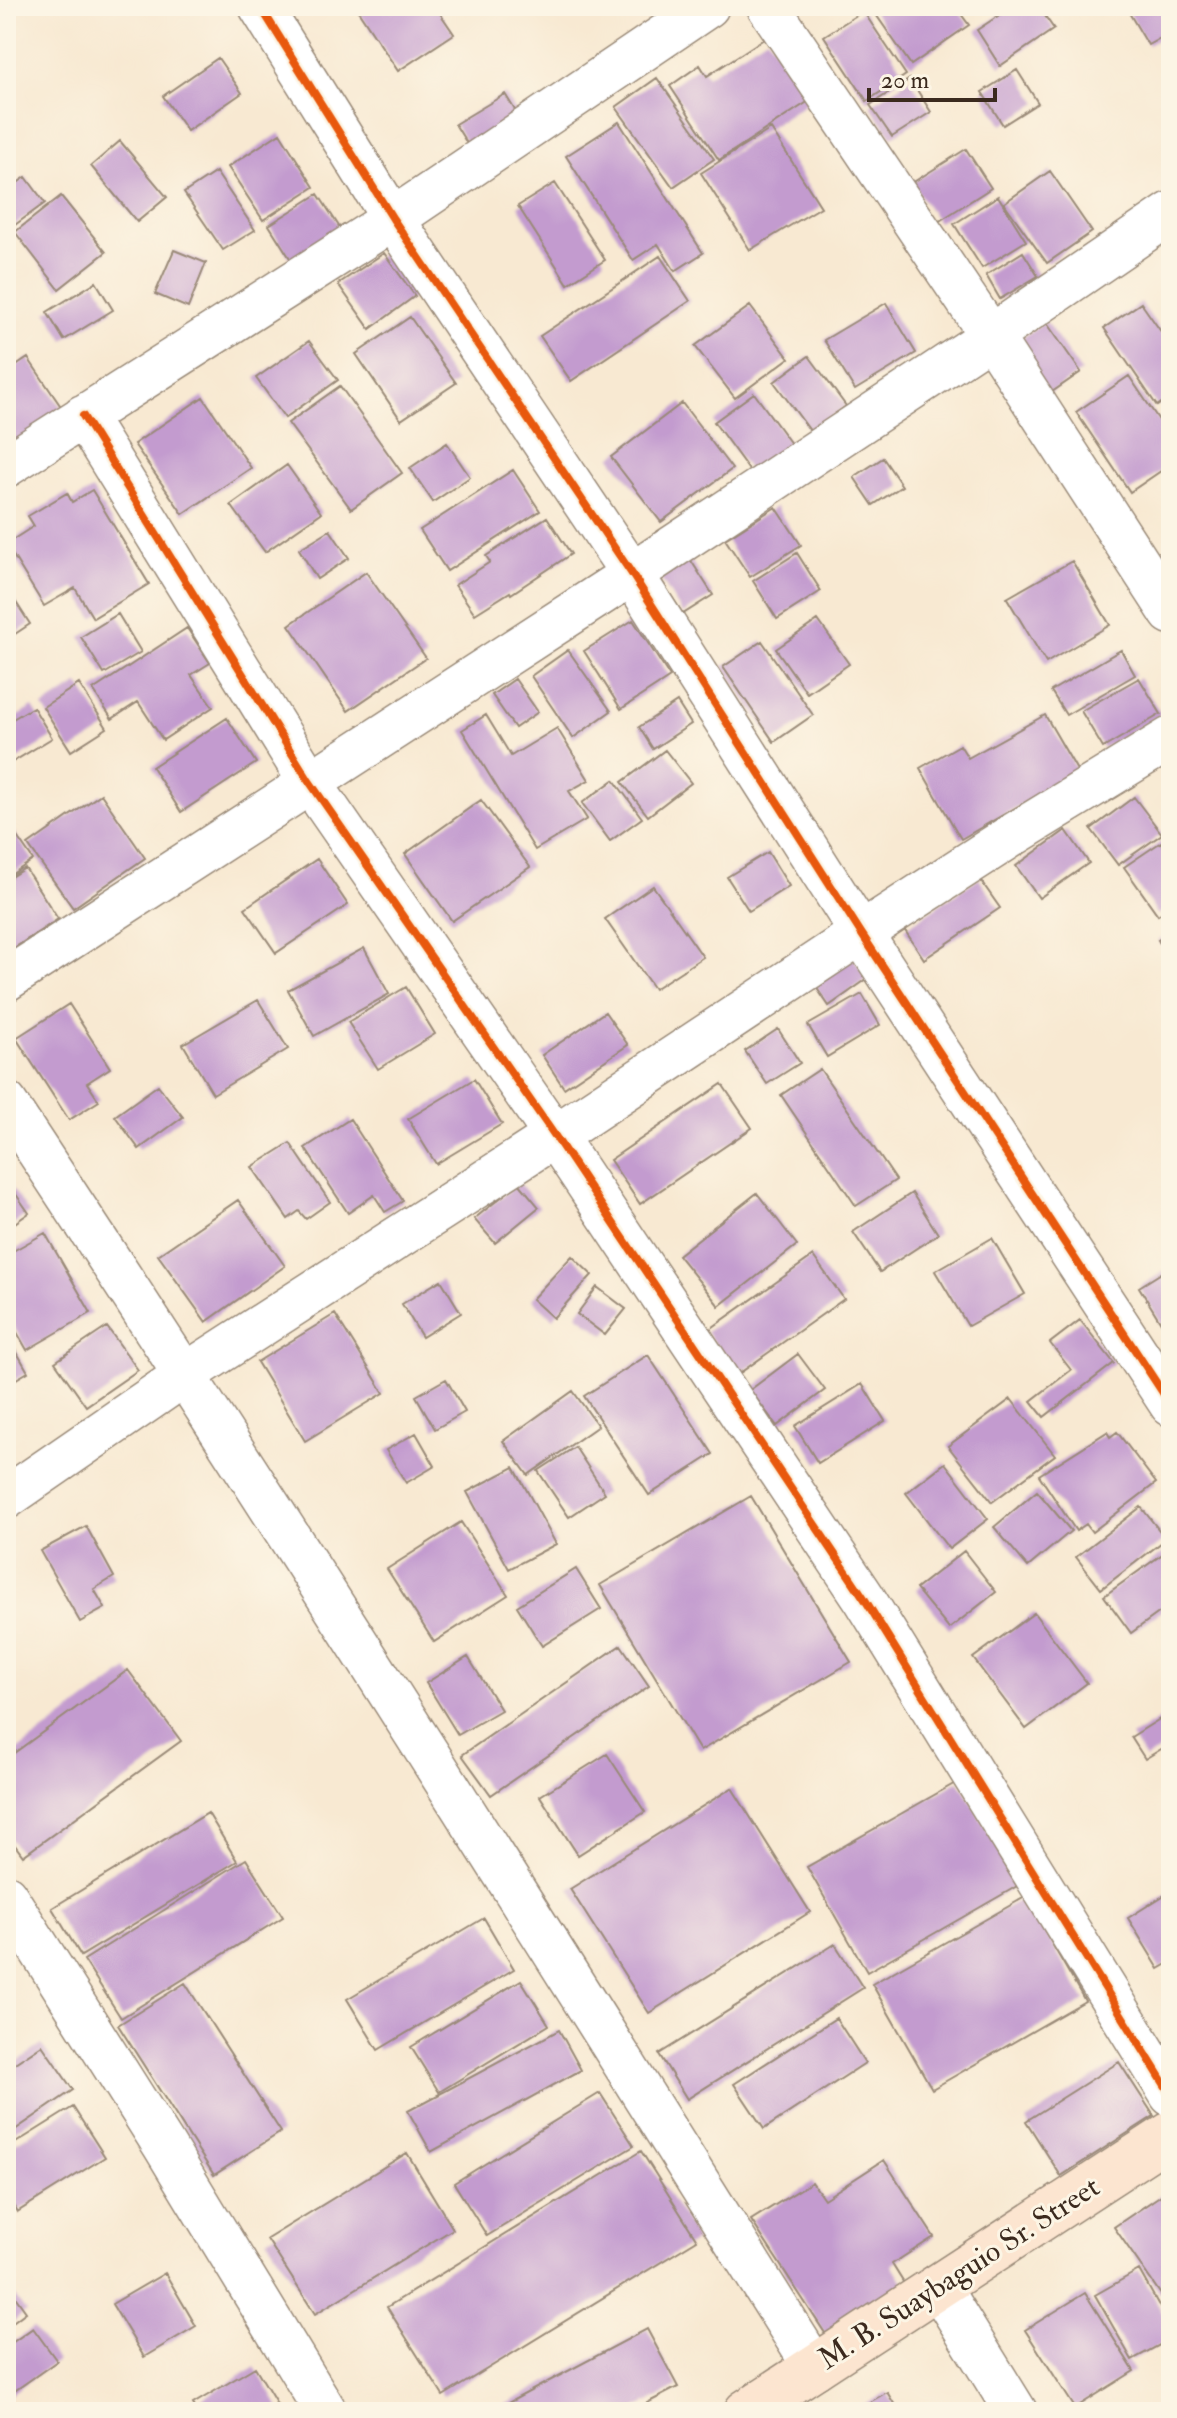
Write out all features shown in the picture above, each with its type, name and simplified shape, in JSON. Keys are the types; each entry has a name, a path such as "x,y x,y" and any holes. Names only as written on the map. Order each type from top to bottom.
{"street":[{"path":"260,6 393,219 632,574 861,933 1171,1405"},
{"path":"6,466 393,219 708,6"},
{"path":"768,6 991,336 1171,613"},
{"path":"6,980 632,574 1171,213"},
{"path":"83,416 309,781 555,1136 864,1598 1171,2095"},
{"path":"6,1498 186,1374 555,1136 861,933 1171,738"},
{"path":"6,1103 186,1374 504,1871 815,2368"},
{"path":"6,1896 163,2144 326,2412"},
{"name":"M. B. Suaybaguio Sr. Street","path":"746,2412 1171,2134"},
{"path":"938,2286 1016,2412"}],"building":[{"path":"355,6 435,6 454,34 398,71"},
{"path":"870,6 955,6 969,25 911,65"},
{"path":"1013,6 1038,6 1054,29 1000,66 977,30"},
{"path":"1125,6 1171,6 1171,32 1148,45"},
{"path":"863,11 906,75 867,101 824,36"},
{"path":"767,37 809,101 719,160 670,86 700,65 707,76"},
{"path":"218,58 242,93 187,131 163,96"},
{"path":"1017,70 1038,103 1003,125 982,92"},
{"path":"657,78 714,159 673,187 616,107"},
{"path":"910,79 931,112 892,137 870,105"},
{"path":"505,94 521,120 471,150 455,124"},
{"path":"619,122 703,253 675,271 658,244 633,260 566,156"},
{"path":"771,129 821,207 750,250 701,173"},
{"path":"280,133 314,187 263,220 228,167"},
{"path":"120,141 167,197 137,222 91,166"},
{"path":"966,149 991,188 938,222 912,183"},
{"path":"1050,171 1092,232 1047,263 1004,203"},
{"path":"216,172 255,230 223,250 184,193"},
{"path":"26,177 45,203 8,230 6,191"},
{"path":"555,183 605,260 568,284 518,206"},
{"path":"318,194 342,231 293,263 269,225"},
{"path":"61,196 106,252 59,289 15,232"},
{"path":"998,196 1026,241 982,268 954,224"},
{"path":"174,250 206,263 188,308 155,294"},
{"path":"1023,252 1038,276 1000,299 986,275"},
{"path":"384,253 415,296 370,329 338,284"},
{"path":"660,256 690,301 571,381 540,336"},
{"path":"96,282 113,310 64,340 47,312"},
{"path":"886,303 916,353 855,390 824,340"},
{"path":"1141,303 1171,346 1171,396 1157,406 1104,328"},
{"path":"750,306 789,358 735,398 695,346"},
{"path":"410,317 456,383 401,420 356,354"},
{"path":"1046,322 1081,372 1046,396 1011,345"},
{"path":"309,341 338,380 285,418 256,378"},
{"path":"809,356 846,406 811,432 774,382"},
{"path":"28,358 66,414 6,455 6,373"},
{"path":"1129,376 1171,438 1171,464 1130,492 1076,412"},
{"path":"340,386 402,473 351,509 288,423"},
{"path":"754,393 794,448 754,477 714,422"},
{"path":"203,397 251,468 183,514 134,444"},
{"path":"682,403 732,469 661,522 611,457"},
{"path":"447,443 470,477 433,502 410,468"},
{"path":"883,458 902,486 873,505 854,477"},
{"path":"287,465 321,513 265,552 231,505"},
{"path":"513,470 540,511 447,571 420,530"},
{"path":"92,490 149,584 93,618 75,588 44,606 6,544 34,526 28,516 67,493 72,502"},
{"path":"776,507 801,545 750,577 725,539"},
{"path":"547,517 571,554 475,614 455,585 490,562 486,556"},
{"path":"330,530 349,558 317,579 299,549"},
{"path":"797,553 821,591 777,619 753,581"},
{"path":"690,559 713,595 683,614 660,578"},
{"path":"1072,561 1110,625 1046,663 1007,598"},
{"path":"366,572 426,658 348,711 289,625"},
{"path":"6,587 30,624 6,640"},
{"path":"118,614 141,652 104,674 81,637"},
{"path":"633,620 670,677 621,709 584,651"},
{"path":"818,620 849,664 807,693 776,649"},
{"path":"187,628 210,663 191,675 213,707 163,740 138,702 112,719 93,690"},
{"path":"762,641 813,715 774,742 723,667"},
{"path":"568,650 611,711 573,738 531,676"},
{"path":"1121,650 1135,675 1066,715 1051,691"},
{"path":"1139,678 1161,714 1103,748 1081,711"},
{"path":"515,679 538,712 515,728 492,695"},
{"path":"79,684 107,728 71,751 43,707"},
{"path":"677,702 691,724 653,749 639,727"},
{"path":"33,707 52,738 11,763 6,754 6,723"},
{"path":"486,715 511,756 557,728 589,780 569,791 587,819 535,850 462,730"},
{"path":"1045,715 1078,772 961,839 920,768 960,745 968,758"},
{"path":"227,718 256,763 181,812 152,767"},
{"path":"665,750 691,783 648,816 622,782"},
{"path":"614,780 642,818 610,841 582,803"},
{"path":"101,794 145,858 73,908 28,845"},
{"path":"1134,797 1162,834 1118,865 1091,829"},
{"path":"481,800 530,867 452,921 405,854"},
{"path":"11,828 33,860 6,878 6,831"},
{"path":"1066,830 1089,863 1039,898 1016,866"},
{"path":"1161,842 1171,856 1171,906 1158,915 1124,867"},
{"path":"768,852 789,886 749,911 727,877"},
{"path":"317,859 348,905 276,953 245,908"},
{"path":"25,868 58,919 14,948 6,936 6,880"},
{"path":"979,878 1000,908 924,959 904,929"},
{"path":"653,886 703,957 654,989 605,919"},
{"path":"1171,933 1171,962 1158,940"},
{"path":"364,948 389,994 314,1036 288,990"},
{"path":"853,957 867,979 829,1006 814,984"},
{"path":"406,987 435,1034 378,1069 348,1022"},
{"path":"862,994 880,1025 827,1057 808,1025"},
{"path":"258,1000 288,1049 213,1094 183,1044"},
{"path":"69,1004 110,1068 87,1083 99,1101 69,1120 16,1038"},
{"path":"605,1012 628,1045 564,1088 542,1055"},
{"path":"778,1029 800,1063 767,1084 745,1051"},
{"path":"820,1069 896,1180 856,1206 781,1095"},
{"path":"474,1079 502,1124 436,1164 408,1119"},
{"path":"722,1084 752,1128 640,1204 610,1160"},
{"path":"158,1085 183,1117 139,1149 115,1116"},
{"path":"350,1119 403,1201 385,1212 374,1195 348,1213 305,1148"},
{"path":"290,1143 330,1202 306,1219 299,1211 288,1219 252,1167"},
{"path":"6,1180 29,1213 6,1229"},
{"path":"519,1183 539,1207 495,1243 474,1219"},
{"path":"757,1193 797,1245 719,1306 678,1255"},
{"path":"912,1193 938,1234 880,1272 853,1232"},
{"path":"238,1200 285,1266 206,1322 158,1255"},
{"path":"45,1233 91,1313 27,1350 6,1313 6,1255"},
{"path":"992,1238 1025,1294 968,1326 935,1271"},
{"path":"572,1256 592,1275 553,1318 532,1299"},
{"path":"813,1256 844,1299 737,1375 706,1332"},
{"path":"1171,1267 1171,1339 1139,1287"},
{"path":"441,1280 461,1313 422,1337 402,1304"},
{"path":"597,1287 626,1309 605,1335 577,1314"},
{"path":"335,1314 384,1393 305,1441 257,1362"},
{"path":"1080,1320 1114,1363 1044,1417 1031,1401 1071,1370 1050,1343"},
{"path":"107,1327 138,1370 86,1406 55,1362"},
{"path":"6,1333 28,1372 6,1385"},
{"path":"798,1354 825,1390 777,1426 750,1390"},
{"path":"648,1355 713,1454 649,1495 584,1396"},
{"path":"446,1379 465,1412 435,1429 416,1396"},
{"path":"862,1384 885,1421 818,1463 795,1426"},
{"path":"573,1391 598,1426 528,1475 503,1441"},
{"path":"1011,1399 1055,1455 992,1502 948,1446"},
{"path":"1107,1432 1110,1437 1117,1432 1156,1483 1092,1532 1086,1524 1076,1531 1039,1475"},
{"path":"416,1433 435,1466 406,1483 386,1450"},
{"path":"575,1447 605,1493 569,1517 538,1471"},
{"path":"945,1463 988,1519 949,1549 906,1493"},
{"path":"514,1467 556,1544 509,1569 467,1492"},
{"path":"1037,1491 1071,1531 1028,1567 994,1527"},
{"path":"751,1496 851,1662 700,1751 600,1585"},
{"path":"1141,1507 1166,1539 1101,1589 1076,1557"},
{"path":"461,1522 508,1595 434,1642 387,1569"},
{"path":"86,1526 114,1577 94,1589 105,1608 80,1622 40,1551"},
{"path":"1171,1548 1171,1604 1131,1633 1104,1596"},
{"path":"964,1551 996,1592 949,1629 916,1589"},
{"path":"576,1569 601,1609 542,1646 517,1606"},
{"path":"1034,1613 1087,1683 1026,1729 973,1658"},
{"path":"621,1645 649,1686 491,1795 462,1755"},
{"path":"468,1657 501,1710 458,1735 426,1683"},
{"path":"128,1670 181,1741 23,1856 6,1833 6,1759"},
{"path":"1171,1712 1171,1743 1145,1759 1131,1737"},
{"path":"607,1754 645,1812 578,1855 540,1796"},
{"path":"959,1781 1019,1885 867,1972 807,1867"},
{"path":"732,1788 810,1912 649,2013 570,1889"},
{"path":"208,1813 237,1861 81,1956 52,1908"},
{"path":"246,1859 283,1917 121,2018 84,1960"},
{"path":"1171,1891 1171,1962 1159,1969 1128,1918"},
{"path":"1025,1897 1085,2001 932,2089 872,1984"},
{"path":"484,1918 514,1969 378,2050 347,1999"},
{"path":"835,1944 863,1988 687,2099 659,2054"},
{"path":"521,1980 549,2025 439,2092 411,2047"},
{"path":"185,1983 281,2132 214,2175 118,2025"},
{"path":"836,2018 865,2063 764,2129 734,2084"},
{"path":"559,2030 581,2070 431,2152 408,2111"},
{"path":"42,2045 73,2090 6,2136 6,2069"},
{"path":"1119,2062 1154,2116 1061,2176 1026,2121"},
{"path":"600,2093 634,2146 487,2236 454,2183"},
{"path":"73,2107 105,2157 17,2212 6,2193 6,2149"},
{"path":"641,2151 697,2240 443,2396 387,2307"},
{"path":"407,2153 453,2229 315,2314 267,2239"},
{"path":"884,2160 934,2237 892,2264 905,2285 827,2336 751,2220 812,2182 824,2199"},
{"path":"1171,2190 1171,2309 1114,2227"},
{"path":"1139,2270 1171,2327 1171,2339 1132,2360 1095,2295"},
{"path":"165,2273 196,2326 144,2357 112,2304"},
{"path":"6,2284 26,2312 6,2327"},
{"path":"1085,2293 1134,2371 1075,2408 1025,2330"},
{"path":"33,2328 57,2361 6,2397 6,2347"},
{"path":"647,2329 678,2387 630,2412 491,2412"},
{"path":"255,2367 282,2412 198,2412 193,2404"},
{"path":"887,2392 899,2412 859,2412 858,2409"}],"cycle path":[{"path":"260,6 393,219 632,574 861,933 1171,1405"},
{"path":"83,416 309,781 555,1136 864,1598 1171,2095"}]}
